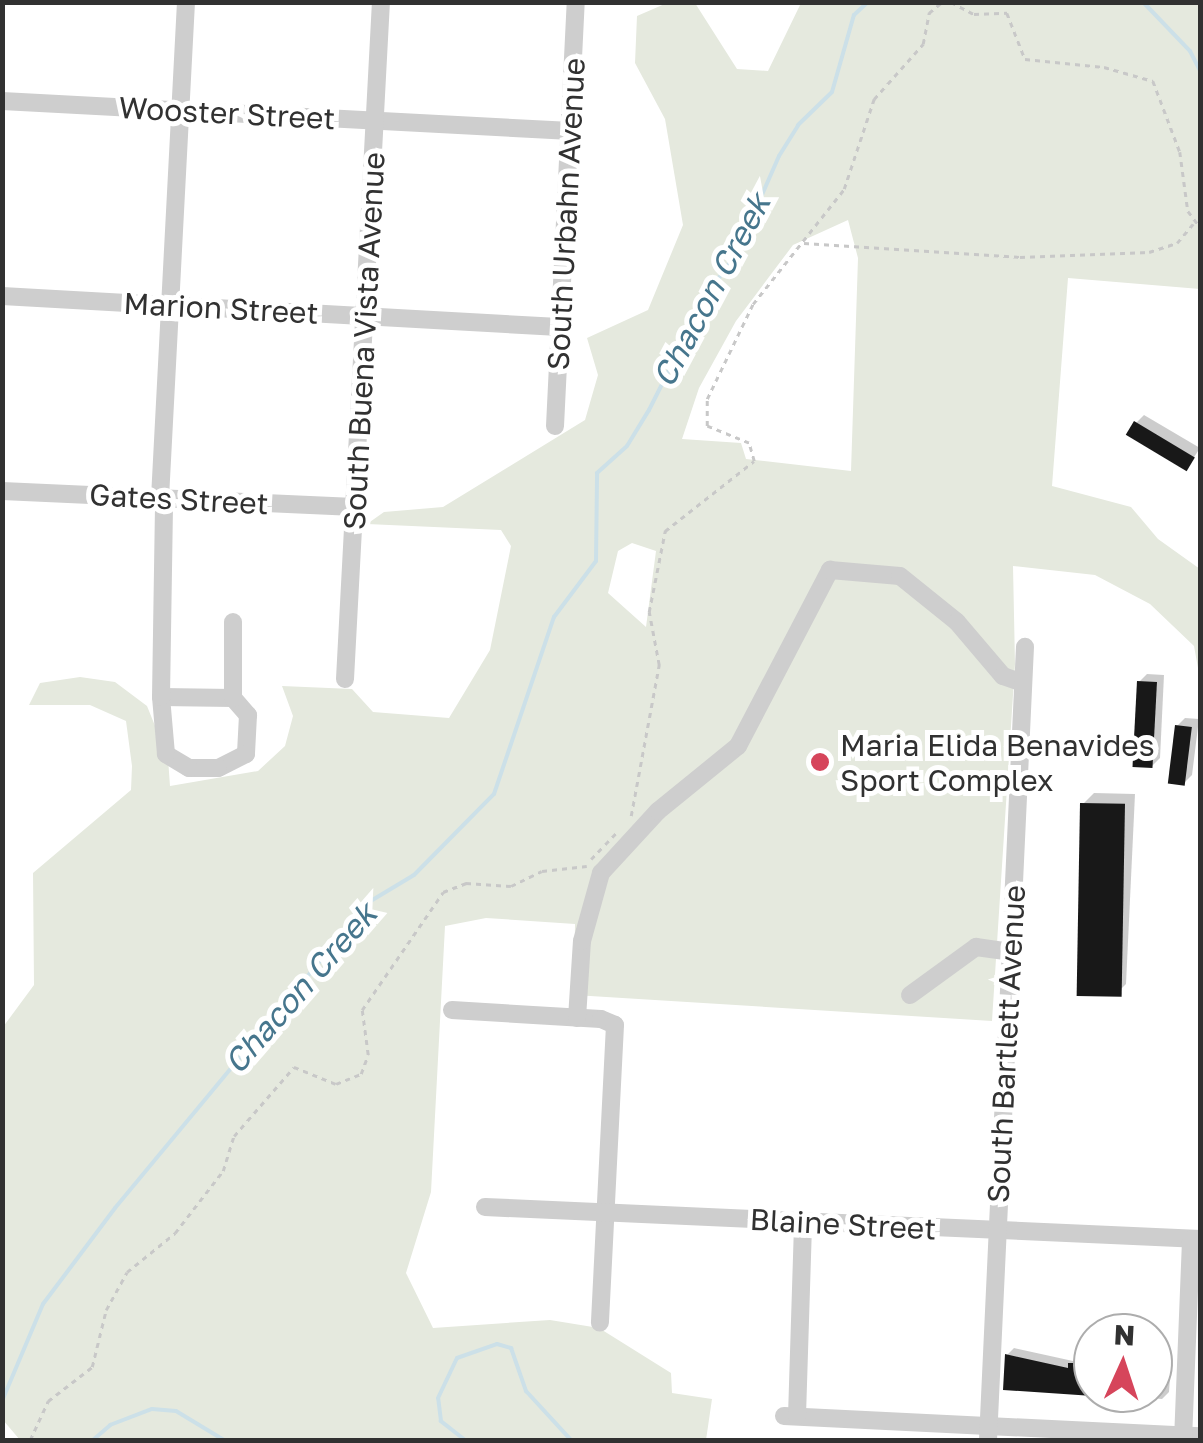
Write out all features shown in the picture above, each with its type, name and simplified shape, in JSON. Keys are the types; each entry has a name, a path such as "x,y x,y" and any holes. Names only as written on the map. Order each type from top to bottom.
{"street":[{"path":"186,2 162,498 161,697 166,754 188,768 218,768 246,754 248,715 233,698 233,622"},
{"name":"South Buena Vista Avenue","path":"346,680 381,2"},
{"name":"South Urbahn Avenue","path":"554,426 576,2"},
{"name":"Wooster Street","path":"2,101 571,131"},
{"name":"Marion Street","path":"2,296 559,327"},
{"name":"Gates Street","path":"2,491 356,507"},
{"path":"578,1018 582,941 601,873 658,811 738,746 830,570 900,576 957,622 1002,676 1024,683"},
{"name":"South Bartlett Avenue","path":"988,1432 1026,646"},
{"path":"161,697 233,698"},
{"path":"910,995 976,948 1010,952"},
{"path":"452,1010 578,1018 615,1025 600,1323"},
{"name":"Blaine Street","path":"484,1207 997,1232 1198,1237"},
{"path":"803,1222 791,1416 988,1432 1189,1437 1198,1237"}],"path":[{"path":"630,821 659,666 649,612 666,532 754,461 750,443 707,426 707,399 753,304 804,243 854,171 874,99 924,44 929,13 942,2"},
{"path":"804,243 1020,257 1149,252 1178,244 1193,224 1180,152 1153,81 1104,67 1025,60 1007,14 974,14 950,2"},
{"path":"1193,224 1200,227"},
{"path":"30,1440 48,1400 92,1367 106,1310 127,1272 175,1233 223,1171 234,1136 294,1067 336,1084 361,1074 368,1055 362,1010 443,892 466,883 511,886 542,871 587,866 619,830"}],"shaded area":[{"path":"667,3 695,3 737,69 768,71 801,3 1200,3 1200,289 1068,278 1052,486 1131,507 1158,539 1200,569 1200,679 1194,646 1150,604 1095,575 1013,566 1015,664 992,1021 574,995 575,924 486,918 445,926 431,1192 406,1273 433,1328 550,1320 599,1328 671,1373 672,1393 712,1399 706,1440 20,1440 3,1420 3,1027 34,985 33,873 131,790 132,766 126,721 90,705 29,705 40,683 80,677 115,682 147,706 168,758 170,786 258,771 285,746 293,716 282,686 352,689 373,712 449,718 490,650 511,546 501,530 367,524 384,512 443,507 585,420 598,375 587,338 648,310 683,225 665,119 635,63 637,16","holes":["848,220 858,258 851,471 746,459 741,443 682,439 699,388 736,321 793,245","632,543 656,551 646,627 608,593 618,551"]}],"building":[{"path":"1134,421 1195,458 1187,471 1126,435"},
{"path":"1137,681 1157,682 1152,768 1132,767"},
{"path":"1175,725 1192,727 1185,786 1168,784"},
{"path":"1080,803 1125,804 1122,997 1077,996"},
{"path":"1005,1354 1068,1368 1068,1363 1073,1363 1073,1395 1003,1390"}],"waterway":[{"name":"Chacon Creek","path":"2,1401 43,1304 115,1208 369,902 414,875 494,794 554,617 596,561 597,473 627,446 649,410 708,293 736,254 779,156 798,125 832,92 854,15 868,2"},
{"name":"Chacon Creek","path":"1143,2 1190,51 1200,71"},
{"path":"465,1440 441,1421 438,1398 457,1358 497,1344 511,1348 526,1391 571,1440"},
{"path":"93,1440 110,1425 152,1409 176,1411 224,1440"}],"place":[{"name":"Maria Elida Benavides Sport Complex","path":"820,762"}]}
